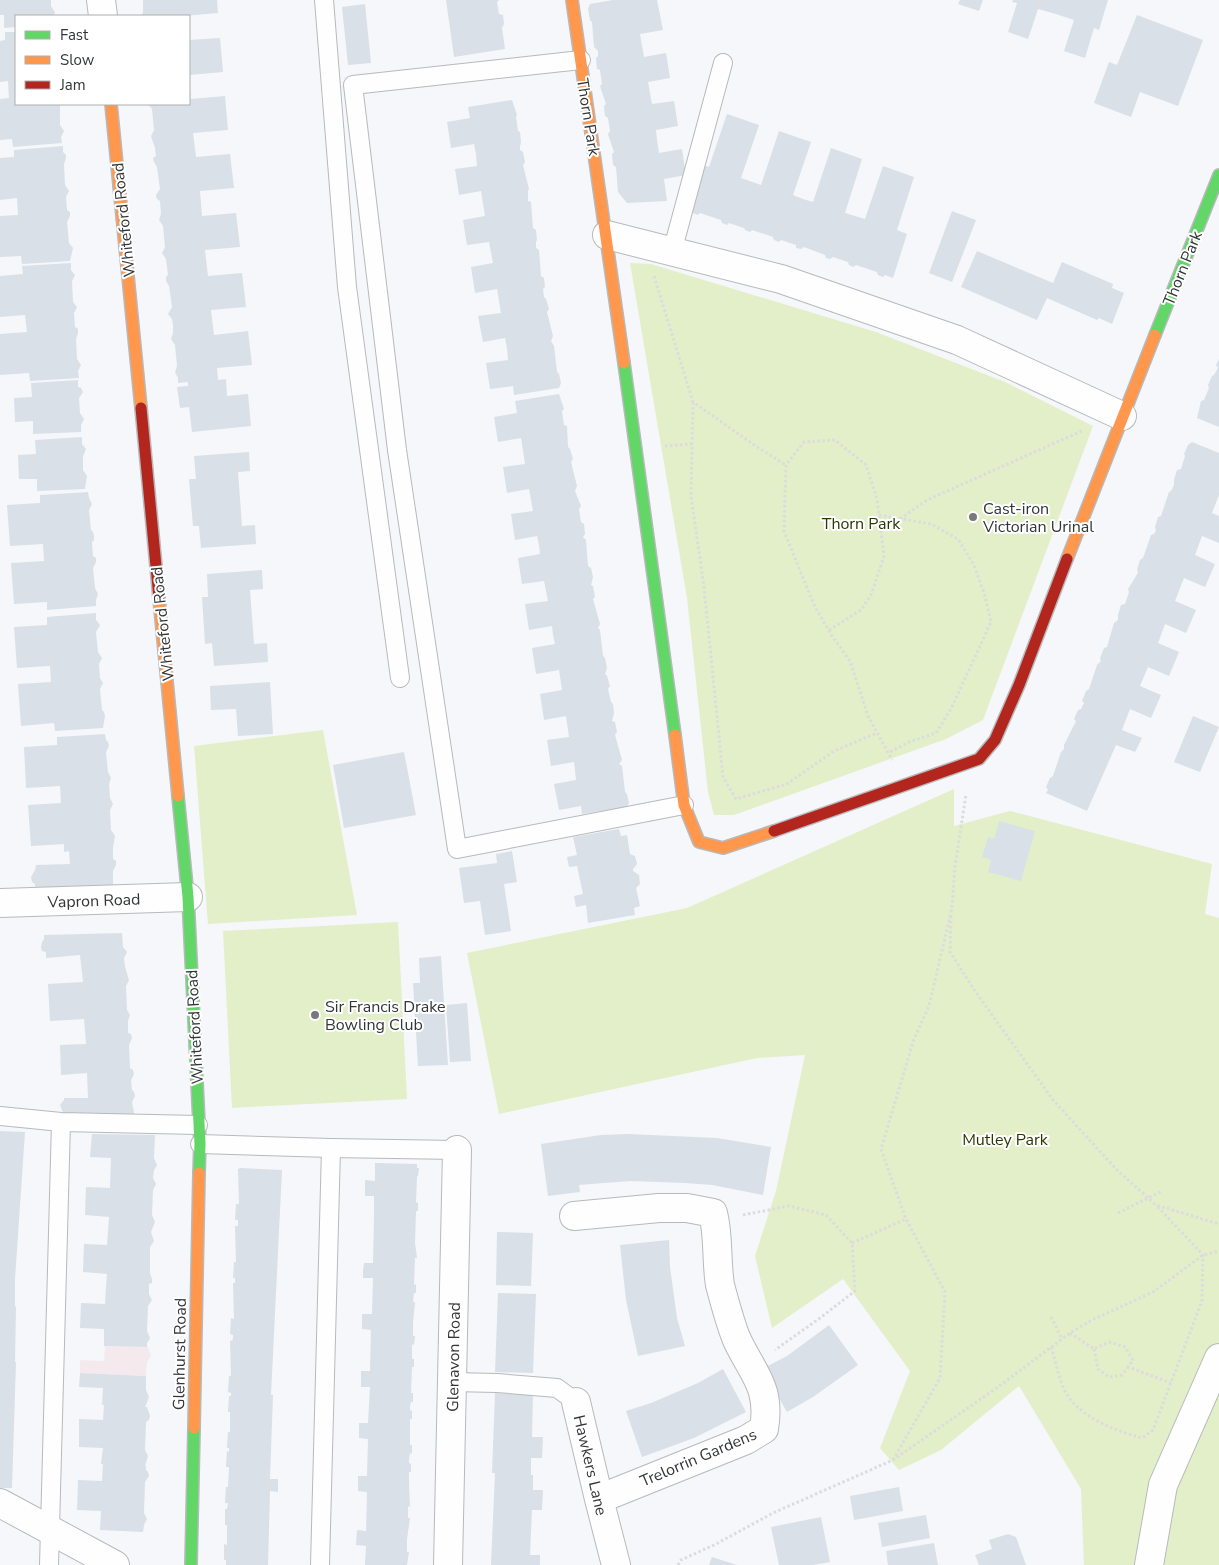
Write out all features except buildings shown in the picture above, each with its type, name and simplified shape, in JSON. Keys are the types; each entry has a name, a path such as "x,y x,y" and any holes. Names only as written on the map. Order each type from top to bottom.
{"street":[{"path":"101,0 103,15"},
{"name":"Thorn Park","path":"572,0 607,235 684,805 699,842 723,848 965,765 979,759 995,740 1023,676 1122,416 1219,175"},
{"name":"Whiteford Road","path":"111,105 188,897 200,1144"},
{"path":"607,235 781,279 957,340 1122,416"},
{"name":"Vapron Road","path":"0,903 188,897"},
{"name":"Glenhurst Road","path":"191,1565 200,1144"},
{"name":"Glenavon Road","path":"448,1565 457,1150"},
{"path":"574,1216 659,1208 687,1208 713,1213 715,1220"},
{"name":"Trelorrin Gardens","path":"598,1499 746,1440 764,1429 766,1416 764,1390 737,1339 720,1284 717,1226 715,1220"},
{"path":"1149,1565 1162,1485 1219,1358"},
{"name":"Hawkers Lane","path":"576,1402 598,1499 616,1565"},
{"path":"0,1503 115,1565"}],"lane":[{"path":"324,0 347,287 400,678"},
{"path":"581,60 352,85 397,450 457,849 684,805"},
{"path":"672,252 723,62"},
{"path":"0,1116 61,1122 198,1124"},
{"path":"49,1565 61,1122"},
{"path":"200,1144 457,1150"},
{"path":"320,1565 331,1148"},
{"name":"Hawkers Lane","path":"452,1382 498,1383 558,1388 576,1402"}],"path":[{"path":"654,273 693,402 691,496 704,586 723,777 736,799 787,784 834,751 877,733"},
{"path":"693,402 786,465"},
{"path":"900,519 926,500 1041,448 1122,416"},
{"path":"829,630 861,610 871,595 884,556 877,499 866,465 835,440 804,442 786,465 784,531 814,604 829,630 850,661 868,716 905,785"},
{"path":"879,516 931,524 958,539 974,565 984,593 991,622 951,709 936,733 909,742 888,753"},
{"path":"965,765 967,786 955,867 950,952 974,991 1053,1100 1116,1170 1156,1205 1203,1255 1202,1301 1152,1430 1142,1438 1103,1424 1070,1399 1062,1383 1051,1347"},
{"path":"893,1460 940,1378 945,1292 906,1219 881,1150 914,1039 929,1006 952,908"},
{"path":"1118,1213 1162,1191"},
{"path":"1156,1205 1219,1224"},
{"path":"715,1220 789,1206 826,1215 852,1243 855,1291 778,1348 749,1362"},
{"path":"852,1243 906,1219"},
{"path":"678,1565 681,1560 716,1544 773,1513 893,1460 1070,1333 1092,1320 1153,1292 1203,1255 1219,1252"},
{"path":"1051,1317 1062,1339"},
{"path":"1070,1333 1094,1350 1098,1369 1109,1377 1122,1375 1133,1360 1125,1347 1109,1342 1094,1350"},
{"path":"1128,1367 1203,1395"}],"shaded area":[{"path":"105,1346 148,1347 151,1356 147,1362 146,1376 80,1373 80,1360 104,1361"}],"green space":[{"name":"Thorn Park","path":"630,263 651,264 876,332 1005,382 1093,426 983,720 946,739 734,815 714,815 708,792 687,598"},
{"path":"323,730 357,915 208,924 194,746"},
{"name":"Mutley Park","path":"954,789 954,826 1010,811 1212,864 1205,914 1219,918 1219,1565 1084,1565 1081,1489 1019,1386 941,1450 899,1470 880,1448 910,1371 843,1279 772,1328 755,1256 776,1191 805,1055 757,1058 499,1114 467,953 687,908"},
{"name":"Sir Francis Drake Bowling Club","path":"398,922 407,1099 232,1108 223,931"}],"traffic: fast":[{"path":"1155,335 1219,175"},
{"path":"624,363 675,735"},
{"path":"178,796 188,897 200,1144 199,1173"},
{"path":"191,1565 194,1428"}],"traffic: slow":[{"path":"572,0 624,363"},
{"path":"111,105 141,408"},
{"path":"1067,559 1155,335"},
{"path":"159,598 178,796"},
{"path":"675,735 684,805 699,842 723,848 774,831"},
{"path":"194,1428 199,1173"}],"traffic: jam":[{"path":"141,408 159,598"},
{"path":"774,831 979,759 995,740 1019,685 1067,559"}],"place":[{"name":"Cast-iron Victorian Urinal","path":"973,517"},
{"name":"Sir Francis Drake Bowling Club","path":"315,1015"}]}
